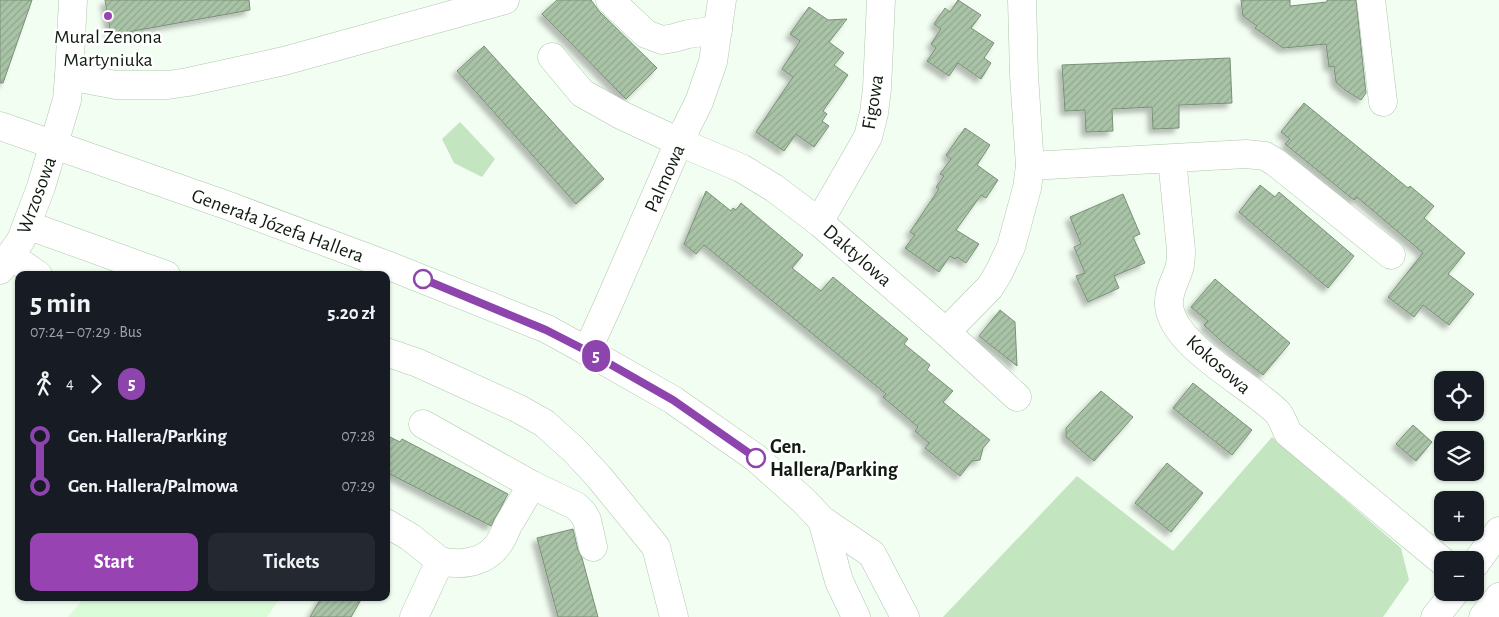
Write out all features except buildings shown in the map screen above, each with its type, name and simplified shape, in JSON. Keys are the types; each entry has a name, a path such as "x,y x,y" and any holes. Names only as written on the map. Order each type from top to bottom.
{"street":[{"name":"Wrzosowa","path":"5,263 21,240 27,225 67,100 70,76 73,0"},
{"path":"70,76 116,85 168,85 188,82 284,61 505,0"},
{"path":"610,0 642,31 662,40 718,30"},
{"name":"Palmowa","path":"587,351 679,142 699,102 713,62 722,0"},
{"name":"Figowa","path":"819,222 868,137 877,88 881,0"},
{"path":"946,332 990,287 1011,247 1022,210 1030,166 1024,75 1022,0"},
{"path":"1371,0 1383,102"},
{"name":"Daktylowa","path":"552,57 582,93 621,115 741,168 774,188 819,222 946,332 1017,398"},
{"name":"Generała Józefa Hallera","path":"0,126 229,206 387,265 546,330 587,351 673,400 756,458 804,501 822,520 872,554 905,617"},
{"path":"1030,166 1246,154 1265,156 1391,255"},
{"name":"Kokosowa","path":"1172,159 1181,250 1181,263 1170,293 1169,304 1170,314 1175,324 1200,351 1279,414 1288,433 1434,553"},
{"path":"27,225 155,271"},
{"path":"5,263 27,271"},
{"path":"390,353 418,363 519,409 544,423 574,450 656,547 674,617"},
{"path":"423,424 576,506 587,520 592,547"},
{"path":"390,524 410,537 440,561 461,564 479,559 490,553 501,539 532,484"},
{"name":"Generała Józefa Hallera","path":"822,520 839,581 856,617"},
{"path":"1484,552 1499,531"},
{"path":"414,617 440,561"},
{"path":"1483,617 1499,596"},
{"path":"1435,617 1448,601"}],"shaded area":[{"path":"460,122 495,159 482,177 454,163 442,139"},
{"path":"1272,437 1401,548 1409,580 1383,617 943,617 1077,476 1173,551"},
{"path":"81,601 278,601 267,617 68,617"}],"bus line":[{"name":"5","path":"423,279 546,330 587,351 673,400 756,458"}],"place":[{"name":"Mural Zenona Martyniuka","path":"108,16"},
{"name":"Gen. Hallera/Parking","path":"756,458"}]}
